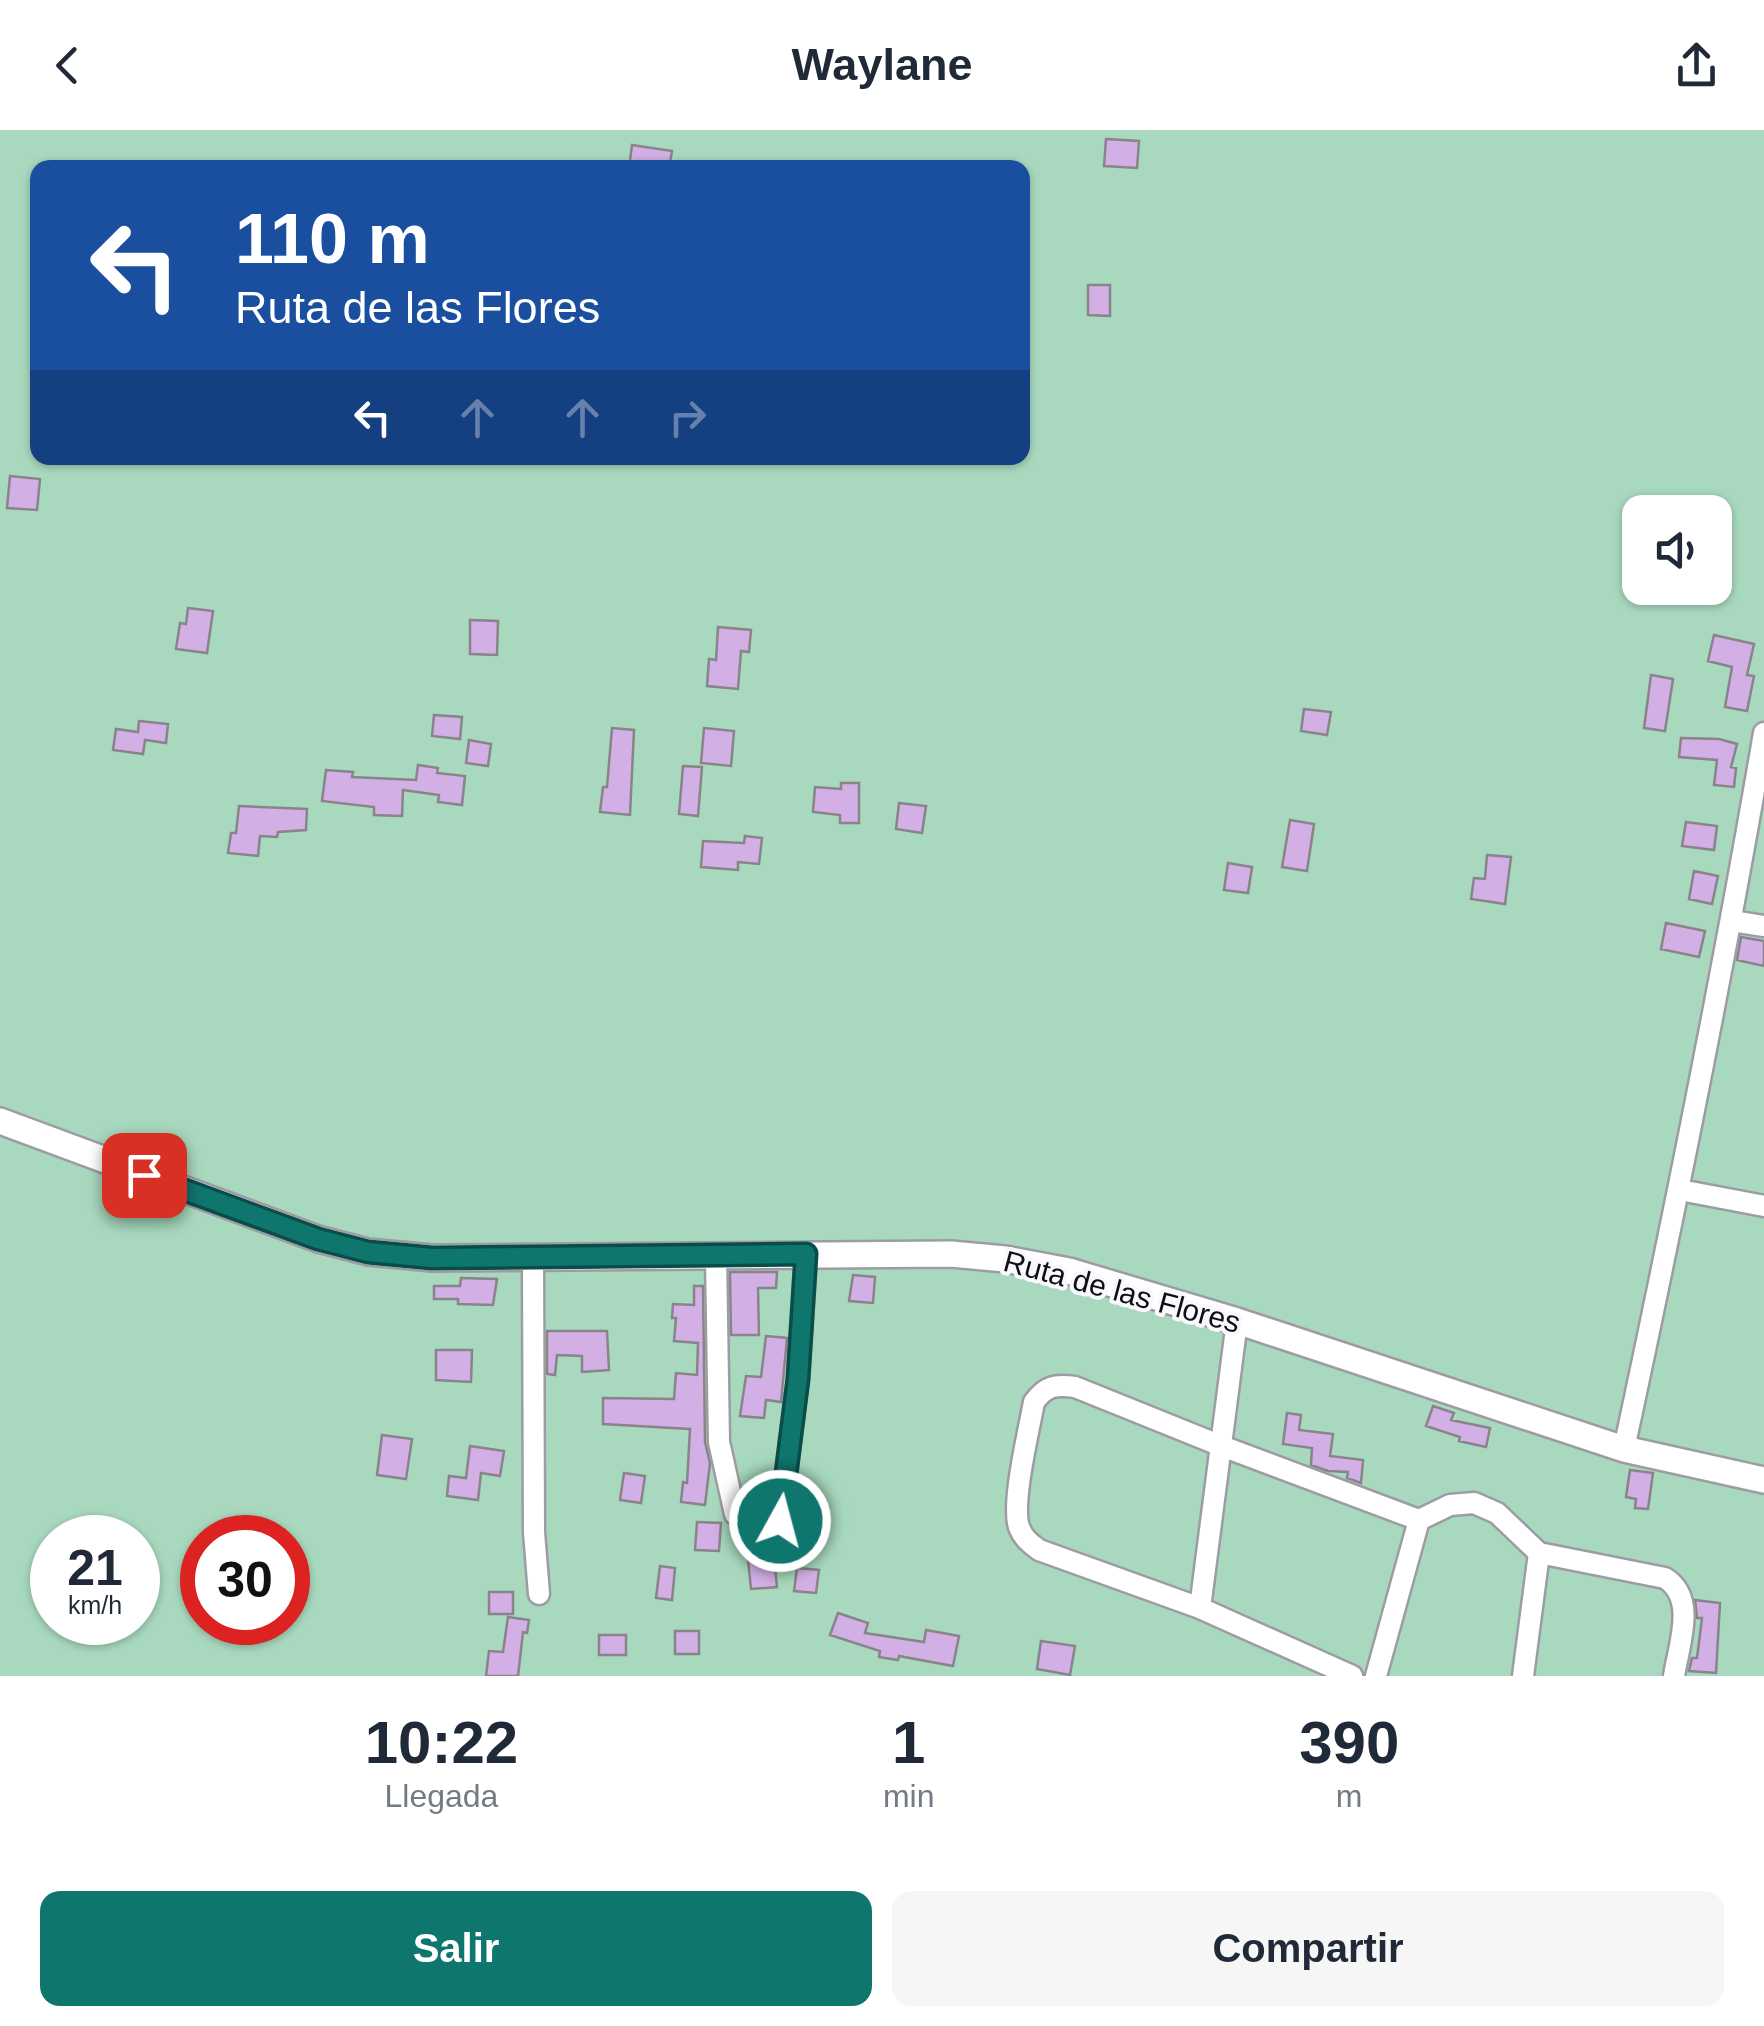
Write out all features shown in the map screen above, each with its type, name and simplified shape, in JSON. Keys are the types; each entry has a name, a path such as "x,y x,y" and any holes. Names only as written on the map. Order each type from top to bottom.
{"main road":[{"name":"Ruta de las Flores","path":"0,1122 318,1239 368,1252 432,1258 892,1253 1005,1258 1070,1271 1238,1320 1624,1450 1764,1480"}],"street":[{"path":"1624,1450 1680,1190 1764,734"},
{"path":"1732,921 1764,926"},
{"path":"1680,1190 1764,1206"},
{"path":"780,1521 798,1379 806,1254"},
{"path":"716,1256 718,1442 735,1514"},
{"path":"533,1258 531,1346 538,1594"},
{"path":"1200,1608 1238,1320"},
{"path":"1352,1676 1200,1608 1039,1550 1026,1540 1018,1523 1017,1506 1034,1402 1044,1389 1058,1384 1075,1387 1219,1446 1419,1520 1450,1506 1474,1502 1497,1513 1539,1553 1664,1578 1676,1585 1683,1596 1674,1676"},
{"path":"1376,1676 1419,1520"},
{"path":"1523,1676 1539,1553"}],"green space":[{"path":"0,130 1764,130 1764,1676 0,1676"}],"building":[{"path":"1106,139 1139,141 1137,168 1104,166"},
{"path":"632,145 672,151 670,160 630,160"},
{"path":"1088,285 1110,285 1110,316 1088,315"},
{"path":"10,476 40,479 37,510 7,508"},
{"path":"188,608 213,611 207,653 176,649 180,623 186,624"},
{"path":"470,620 498,621 497,655 470,654"},
{"path":"718,627 751,630 749,652 741,651 738,689 707,686 709,659 716,660"},
{"path":"1714,635 1754,644 1747,675 1754,676 1747,711 1725,707 1732,667 1708,661"},
{"path":"1651,675 1673,679 1665,731 1644,728"},
{"path":"1304,709 1331,712 1327,735 1301,731"},
{"path":"434,715 462,717 460,739 432,736"},
{"path":"139,721 168,724 166,743 145,740 143,754 113,750 116,729 138,732"},
{"path":"612,728 634,730 630,815 600,812 603,787 607,787"},
{"path":"704,728 734,731 731,766 701,763"},
{"path":"1681,738 1719,739 1737,744 1731,767 1736,768 1734,787 1714,785 1717,760 1679,757"},
{"path":"469,740 491,744 488,766 466,763"},
{"path":"418,765 438,768 437,773 465,776 462,805 438,802 439,795 403,790 402,816 374,815 374,807 322,801 326,770 353,772 352,777 416,780"},
{"path":"683,766 702,767 698,816 679,814"},
{"path":"841,783 859,783 859,823 840,823 840,815 813,812 815,787 841,789"},
{"path":"899,803 926,806 922,833 896,829"},
{"path":"239,806 307,809 306,830 278,832 277,837 260,836 258,856 228,853 231,833 236,833"},
{"path":"1290,820 1314,824 1307,871 1282,867"},
{"path":"1686,822 1717,826 1714,850 1682,846"},
{"path":"745,836 762,838 759,864 738,862 738,870 701,867 703,841 744,843"},
{"path":"1487,855 1511,857 1505,904 1471,899 1474,878 1485,879"},
{"path":"1228,863 1252,867 1248,893 1224,890"},
{"path":"1694,871 1718,876 1712,904 1689,899"},
{"path":"1666,923 1705,931 1699,957 1661,949"},
{"path":"1741,937 1764,941 1764,966 1737,960"},
{"path":"730,1272 777,1272 776,1288 758,1288 759,1335 731,1335"},
{"path":"853,1275 875,1277 873,1303 849,1301"},
{"path":"461,1278 497,1279 493,1305 434,1299 434,1286 460,1286"},
{"path":"694,1286 703,1286 705,1442 710,1463 705,1505 681,1502 683,1482 687,1483 690,1429 603,1424 603,1398 674,1399 676,1373 697,1375 698,1343 674,1341 676,1318 672,1318 673,1304 694,1305"},
{"path":"547,1331 607,1331 609,1370 582,1372 582,1356 557,1355 555,1375 547,1374"},
{"path":"766,1336 787,1338 781,1402 766,1400 764,1418 740,1416 746,1376 761,1377"},
{"path":"436,1350 472,1350 471,1382 436,1380"},
{"path":"1433,1406 1454,1413 1451,1420 1490,1428 1486,1447 1459,1441 1460,1437 1426,1426"},
{"path":"1287,1413 1301,1415 1299,1430 1333,1434 1330,1456 1363,1460 1361,1483 1347,1478 1348,1472 1311,1465 1312,1448 1283,1444"},
{"path":"382,1435 412,1439 406,1479 377,1475"},
{"path":"470,1446 504,1451 500,1476 481,1473 478,1500 447,1496 449,1476 466,1478"},
{"path":"1630,1470 1653,1473 1648,1509 1635,1508 1636,1499 1626,1497"},
{"path":"624,1473 645,1476 641,1503 620,1500"},
{"path":"697,1522 721,1523 719,1551 695,1550"},
{"path":"773,1548 777,1587 751,1589 747,1550"},
{"path":"660,1566 675,1568 672,1600 656,1598"},
{"path":"797,1568 819,1570 816,1593 794,1591"},
{"path":"489,1592 513,1592 513,1614 489,1614"},
{"path":"1695,1600 1720,1603 1716,1673 1689,1671 1692,1658 1697,1658 1702,1618 1697,1618"},
{"path":"838,1613 868,1623 865,1633 924,1642 926,1630 959,1636 953,1666 899,1656 898,1660 879,1657 880,1651 830,1635"},
{"path":"508,1617 529,1620 527,1633 523,1632 518,1676 486,1676 489,1651 503,1652"},
{"path":"675,1631 699,1631 699,1654 675,1654"},
{"path":"599,1635 626,1635 626,1655 599,1655"},
{"path":"1041,1641 1075,1646 1070,1675 1037,1669"}],"route":[{"path":"144,1175 318,1239 368,1252 432,1258 806,1254 798,1379 780,1521"}]}
